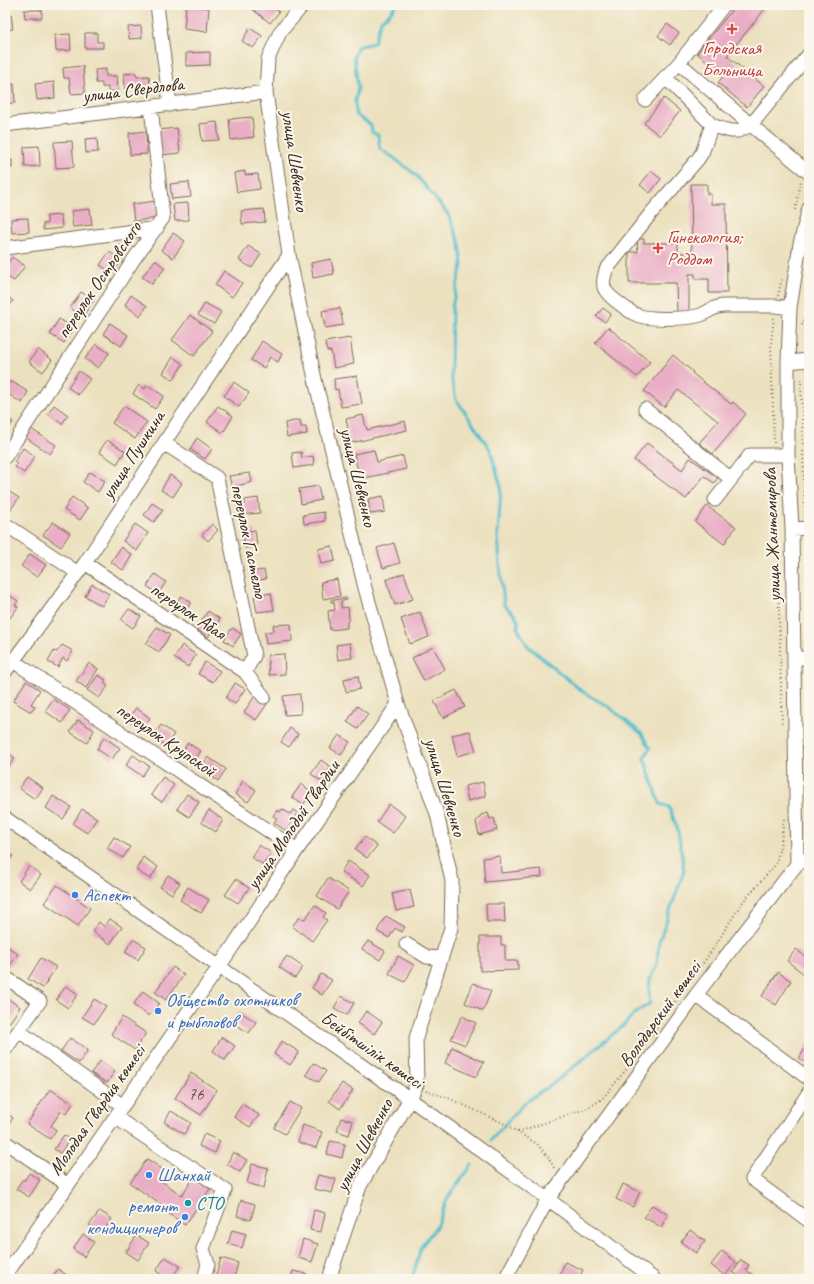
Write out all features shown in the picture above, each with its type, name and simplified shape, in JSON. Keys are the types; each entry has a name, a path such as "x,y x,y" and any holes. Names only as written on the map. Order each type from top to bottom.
{"street":[{"path":"157,5 170,105"},
{"name":"улица Шевченко","path":"303,5 280,32 268,59 266,92 289,255 316,384 360,566 398,704 437,814 452,881 451,928 416,1038 416,1087 360,1186 329,1279"},
{"path":"645,100 679,63 724,5"},
{"path":"665,77 712,125 723,129 738,131 751,125 809,54"},
{"path":"679,63 809,173"},
{"name":"улица Свердлова","path":"5,125 266,92"},
{"name":"переулок Островского","path":"5,457 134,259 163,218 151,107"},
{"path":"712,125 702,153 698,159 652,212 606,270 604,286 608,294 629,310 637,315 645,317 693,317 715,307 723,306 776,306 790,308"},
{"name":"улица Жантемирова","path":"797,864 792,529 788,455 799,361 790,308 800,244 809,208"},
{"path":"5,248 109,233 156,228"},
{"name":"улица Пушкина","path":"5,672 82,568 289,255"},
{"path":"645,409 731,479"},
{"name":"переулок Гастелло","path":"164,443 217,478 254,656 245,672"},
{"path":"714,500 750,455 788,455"},
{"name":"переулок Абая","path":"5,524 82,568 245,672 264,697"},
{"path":"792,529 807,528"},
{"path":"794,658 809,658"},
{"name":"переулок Крупской","path":"13,661 297,850"},
{"name":"улица Молодой Гвардии","path":"220,967 297,850 398,704"},
{"name":"Бейбітшілік көшесі","path":"5,818 410,1099 548,1199 654,1279"},
{"name":"Володарский көшесі","path":"505,1279 548,1199 560,1182 696,995 797,864 809,858"},
{"path":"406,944 427,957 441,958"},
{"name":"Молодая Гвардия көшесі","path":"5,1276 220,967"},
{"path":"5,977 40,1001 5,1050"},
{"path":"696,995 809,1079"},
{"path":"19,1031 123,1106"},
{"path":"809,1092 752,1179 809,1221"},
{"path":"115,1117 225,1190 203,1249 208,1264 204,1279"},
{"path":"5,1142 68,1185"},
{"path":"5,1276 10,1279"}],"path":[{"path":"109,233 134,259"},
{"path":"800,328 806,317 809,296"},
{"path":"776,306 771,344 782,726"},
{"path":"799,361 807,528 809,611"},
{"path":"518,1132 588,1108 602,1099 630,1064 713,949 741,904 776,864 781,841 784,812"},
{"path":"416,1087 446,1097 503,1122 537,1144 549,1158 560,1182"}],"shaded area":[{"path":"809,322 809,493 804,328"}],"building":[{"path":"254,5 270,5 279,12 270,23 251,8"},
{"path":"736,5 768,5 727,56 764,86 747,107 718,83 724,75 697,53"},
{"path":"186,6 209,8 207,32 184,29"},
{"path":"24,10 42,10 42,18 25,18"},
{"path":"5,14 11,14 13,29 5,30"},
{"path":"667,24 679,33 670,45 658,36"},
{"path":"141,26 142,38 129,39 128,27"},
{"path":"250,28 262,36 253,48 242,41"},
{"path":"85,33 97,33 97,42 103,42 103,48 85,48"},
{"path":"70,34 71,50 56,51 55,35"},
{"path":"210,52 210,65 186,66 186,53"},
{"path":"83,66 85,93 71,94 69,78 64,78 63,68"},
{"path":"106,69 106,76 117,76 118,91 108,91 108,87 102,87 102,83 96,83 95,70"},
{"path":"136,73 137,77 149,76 150,88 125,90 124,74"},
{"path":"54,82 55,98 37,100 35,84"},
{"path":"5,84 14,84 15,103 5,104"},
{"path":"664,98 680,111 660,136 644,123"},
{"path":"252,117 254,137 231,140 229,119"},
{"path":"217,122 219,140 202,141 200,124"},
{"path":"177,128 180,153 161,155 158,130"},
{"path":"146,131 147,154 130,155 129,133"},
{"path":"97,138 98,152 86,153 85,139"},
{"path":"72,141 74,167 56,168 54,142"},
{"path":"39,146 40,166 25,167 24,147"},
{"path":"12,160 12,168 5,169 5,161"},
{"path":"245,171 245,175 258,174 260,189 237,192 234,173"},
{"path":"651,171 661,179 650,193 640,185"},
{"path":"189,182 191,197 172,199 170,184"},
{"name":"Гинекология; Роддом","path":"691,184 707,184 707,194 711,194 711,204 726,204 727,293 709,293 709,279 695,279 695,274 689,274 689,313 677,313 676,283 629,283 629,252 638,252 637,239 644,239 644,243 678,243 678,253 692,253"},
{"path":"157,201 159,218 134,221 132,204"},
{"path":"188,203 189,220 175,221 173,204"},
{"path":"90,209 92,225 73,227 71,211"},
{"path":"264,209 265,222 242,224 241,211"},
{"path":"61,215 62,228 43,230 43,224 47,224 47,216"},
{"path":"28,218 29,232 12,233 11,219"},
{"path":"173,233 185,241 173,258 161,250"},
{"path":"248,246 261,254 252,268 239,260"},
{"path":"109,252 122,260 113,273 100,265"},
{"path":"12,257 25,266 14,281 5,275 5,268"},
{"path":"331,259 334,274 313,278 311,263"},
{"path":"155,260 165,268 152,284 142,277"},
{"path":"224,271 242,283 232,297 215,285"},
{"path":"81,292 94,300 83,316 70,308"},
{"path":"5,295 13,301 5,311"},
{"path":"131,295 147,306 140,316 125,305"},
{"path":"205,303 221,312 214,324 198,315"},
{"path":"340,308 343,325 325,328 322,311"},
{"path":"603,308 611,314 605,322 596,316"},
{"path":"190,315 212,331 194,356 172,340"},
{"path":"59,319 74,328 64,343 50,334"},
{"path":"110,323 128,335 121,346 103,334"},
{"path":"608,327 650,362 637,377 595,343"},
{"path":"350,338 354,364 334,368 331,351 327,351 325,342"},
{"path":"262,341 282,354 278,362 270,357 264,368 251,360"},
{"path":"96,344 109,353 98,368 85,359"},
{"path":"38,349 52,360 43,372 29,362"},
{"path":"673,355 693,372 692,373 731,404 733,402 746,414 713,454 699,443 718,421 678,390 664,407 644,391"},
{"path":"173,357 183,364 173,380 163,373"},
{"path":"79,371 90,379 78,395 68,387"},
{"path":"357,376 362,404 341,407 338,389 335,390 334,379"},
{"path":"11,381 28,392 22,403 5,392 5,389"},
{"path":"234,382 249,393 239,407 224,396"},
{"path":"139,385 145,389 147,385 164,396 155,409 133,394"},
{"path":"54,405 68,415 62,424 48,414"},
{"path":"124,406 147,422 135,439 112,423"},
{"path":"218,406 233,416 223,433 207,422"},
{"path":"363,415 367,430 405,421 407,430 351,443 346,419"},
{"path":"5,416 13,422 5,433"},
{"path":"300,420 301,427 306,427 307,434 287,437 285,423"},
{"path":"31,429 56,445 50,454 25,437"},
{"path":"197,438 212,449 205,459 190,449"},
{"path":"107,440 125,451 117,464 99,452"},
{"path":"647,443 682,470 690,458 718,478 714,483 704,476 686,499 634,460"},
{"path":"23,448 35,456 24,473 15,467 17,464 14,462"},
{"path":"374,450 377,462 403,456 406,469 360,479 354,454"},
{"path":"301,452 302,458 313,456 314,465 294,468 292,453"},
{"path":"90,472 105,481 98,492 83,482"},
{"path":"250,473 252,482 232,487 229,476"},
{"path":"170,475 182,483 173,497 161,490"},
{"path":"318,486 321,500 301,504 299,489"},
{"path":"5,489 19,498 11,509 5,505"},
{"path":"383,496 385,512 370,514 368,499"},
{"path":"72,497 88,508 80,520 64,510"},
{"path":"258,498 260,513 239,515 237,506 245,505 245,500"},
{"path":"152,503 163,510 154,522 144,515"},
{"path":"707,506 736,527 724,544 695,522"},
{"path":"324,512 325,521 304,524 303,515"},
{"path":"53,522 70,533 61,547 43,535"},
{"path":"135,524 148,533 137,551 123,541"},
{"path":"212,524 218,530 208,541 202,535"},
{"path":"255,530 257,546 245,548 243,532"},
{"path":"394,543 400,563 383,568 377,548"},
{"path":"332,546 335,561 321,564 318,549"},
{"path":"121,547 132,555 123,570 111,562"},
{"path":"30,554 46,565 37,577 21,566"},
{"path":"264,570 266,579 251,581 250,572"},
{"path":"404,573 413,599 395,605 386,580"},
{"path":"155,574 166,582 158,594 147,586"},
{"path":"337,579 340,596 323,599 321,582"},
{"path":"92,584 109,594 102,606 85,596"},
{"path":"6,593 18,601 15,605 18,607 10,618 5,615"},
{"path":"271,593 274,610 257,612 254,596"},
{"path":"181,596 191,602 185,612 174,606"},
{"path":"346,598 347,600 341,601 341,608 348,607 349,620 347,622 347,628 330,630 328,611 335,610 334,602 331,602 331,600"},
{"path":"129,609 141,616 133,628 121,620"},
{"path":"208,611 220,619 208,637 196,629"},
{"path":"420,612 429,637 410,644 401,619"},
{"path":"291,624 292,641 266,644 265,632 274,631 273,625"},
{"path":"157,627 170,635 159,652 146,644"},
{"path":"232,628 241,634 233,646 224,640"},
{"path":"350,643 352,658 338,660 336,645"},
{"path":"62,645 73,651 67,661 63,658 58,667 48,662 54,651 57,652"},
{"path":"182,645 196,655 188,667 174,658"},
{"path":"433,647 445,669 424,681 412,658"},
{"path":"284,654 285,674 269,675 268,655"},
{"path":"205,662 220,671 213,682 198,674"},
{"path":"89,663 98,669 86,688 76,681"},
{"path":"98,675 106,680 104,683 108,686 99,698 87,690"},
{"path":"358,676 360,689 346,692 344,679"},
{"path":"26,681 40,690 31,704 35,707 31,712 13,701"},
{"path":"235,683 245,689 235,704 226,698"},
{"path":"456,690 465,707 443,718 434,701"},
{"path":"300,694 301,714 285,715 283,696"},
{"path":"255,696 267,704 256,720 244,712"},
{"path":"53,699 70,710 62,723 45,711"},
{"path":"357,706 368,714 358,729 347,722"},
{"path":"136,708 150,718 142,730 127,720"},
{"path":"78,720 94,730 87,743 70,732"},
{"path":"161,725 174,734 166,746 152,737"},
{"path":"290,728 298,734 289,747 281,742"},
{"path":"470,731 476,751 457,756 452,735"},
{"path":"339,735 350,742 341,755 330,748"},
{"path":"104,737 120,748 112,759 97,749"},
{"path":"188,743 201,751 193,763 180,755"},
{"path":"5,751 15,758 5,771"},
{"path":"133,755 149,766 142,776 126,765"},
{"path":"208,757 226,769 218,781 200,769"},
{"path":"321,760 331,767 321,781 311,774"},
{"path":"27,777 43,788 35,799 19,788"},
{"path":"163,777 174,785 162,802 151,795"},
{"path":"243,781 256,790 248,802 235,794"},
{"path":"483,782 486,796 468,801 465,786"},
{"path":"301,784 312,792 303,805 292,797"},
{"path":"187,794 199,802 189,817 177,809"},
{"path":"53,796 71,807 63,819 46,808"},
{"path":"389,804 405,816 393,833 377,822"},
{"path":"82,809 97,818 87,833 73,824"},
{"path":"282,809 290,814 293,810 298,813 287,831 274,823 277,818 273,816 277,810 280,812"},
{"path":"209,810 223,820 216,832 201,822"},
{"path":"488,813 490,819 494,818 497,830 479,835 476,822 481,815"},
{"path":"114,837 130,847 123,858 107,848"},
{"path":"365,837 377,846 367,858 355,849"},
{"path":"259,845 271,853 263,865 251,857"},
{"path":"5,850 13,856 5,867"},
{"path":"500,856 501,873 541,869 542,877 485,882 483,858"},
{"path":"143,857 158,867 150,879 136,870"},
{"path":"348,861 370,875 363,886 341,872"},
{"path":"29,866 41,875 30,889 19,881"},
{"path":"168,875 180,883 172,894 160,887"},
{"path":"328,878 349,891 337,909 317,896"},
{"path":"236,879 249,888 238,903 225,895"},
{"path":"57,885 90,908 78,926 44,903"},
{"path":"188,887 209,900 201,913 180,900"},
{"path":"410,890 414,907 396,911 392,894"},
{"path":"486,904 504,904 505,922 487,922"},
{"path":"315,905 326,913 323,917 327,920 312,941 292,926 299,918 305,919"},
{"path":"386,916 405,927 402,932 395,928 389,938 377,931"},
{"path":"110,919 122,927 110,944 92,931 99,922 104,927"},
{"path":"480,937 501,937 501,945 505,945 505,961 518,961 518,970 480,971"},
{"path":"133,939 146,947 138,960 125,952"},
{"path":"368,941 385,951 380,960 362,949"},
{"path":"5,945 18,954 9,967 5,964"},
{"path":"796,949 809,960 807,966 809,968 804,974 787,961"},
{"path":"287,956 303,967 295,978 279,967"},
{"path":"398,956 414,965 405,982 389,974"},
{"path":"41,958 56,967 43,988 28,979"},
{"path":"173,967 184,975 166,1000 155,992"},
{"path":"778,972 791,981 776,1005 762,996"},
{"path":"321,974 332,980 322,995 312,988"},
{"path":"473,983 491,991 483,1011 465,1003"},
{"path":"66,986 78,994 68,1008 56,1000"},
{"path":"143,991 159,1003 149,1016 133,1005"},
{"path":"341,996 354,1003 347,1015 334,1008"},
{"path":"7,998 20,1007 10,1022 5,1019 5,1001"},
{"path":"94,999 106,1006 94,1024 82,1017"},
{"path":"239,1011 256,1022 249,1033 232,1022"},
{"path":"366,1011 382,1022 374,1034 358,1023"},
{"path":"462,1016 476,1023 465,1045 451,1039"},
{"path":"122,1017 146,1033 135,1050 111,1034"},
{"path":"222,1037 235,1046 225,1060 213,1051"},
{"path":"70,1038 88,1050 79,1063 61,1051"},
{"path":"282,1041 299,1052 290,1065 274,1054"},
{"path":"809,1041 809,1064 799,1059"},
{"path":"452,1047 484,1062 476,1077 445,1063"},
{"path":"100,1061 115,1071 107,1083 91,1073"},
{"path":"313,1063 326,1071 319,1082 306,1075"},
{"path":"191,1073 217,1090 201,1115 175,1098"},
{"path":"342,1083 353,1090 340,1109 329,1101"},
{"path":"50,1089 73,1104 66,1114 61,1111 51,1126 56,1130 50,1139 27,1124"},
{"path":"290,1102 301,1108 285,1134 274,1128"},
{"path":"242,1104 259,1115 250,1127 234,1117"},
{"path":"171,1111 191,1123 184,1134 164,1122"},
{"path":"5,1112 13,1118 5,1129"},
{"path":"341,1118 353,1121 349,1135 337,1131"},
{"path":"303,1125 322,1132 316,1148 298,1142"},
{"path":"204,1134 220,1141 215,1153 199,1146"},
{"path":"64,1135 70,1139 60,1153 54,1149"},
{"path":"330,1141 345,1144 342,1158 327,1154"},
{"path":"233,1152 247,1160 240,1172 227,1164"},
{"path":"147,1159 164,1170 158,1179 182,1195 194,1177 210,1189 185,1225 169,1214 170,1211 130,1183"},
{"path":"252,1164 268,1168 264,1188 247,1183"},
{"path":"29,1173 40,1180 29,1197 16,1189 22,1180 25,1180"},
{"path":"318,1175 336,1179 332,1193 314,1189"},
{"path":"623,1184 640,1192 633,1207 616,1199"},
{"path":"241,1200 255,1204 251,1220 237,1216"},
{"path":"652,1205 668,1215 661,1227 644,1217"},
{"path":"314,1210 325,1213 321,1232 310,1230"},
{"path":"100,1211 112,1219 101,1234 89,1225"},
{"path":"232,1230 246,1234 242,1248 228,1244"},
{"path":"690,1230 705,1241 696,1253 681,1242"},
{"path":"83,1234 94,1242 84,1257 73,1249"},
{"path":"137,1235 149,1243 138,1260 126,1252"},
{"path":"303,1239 318,1244 312,1262 298,1258"},
{"path":"722,1251 736,1262 725,1276 711,1265"},
{"path":"165,1257 180,1266 171,1279 168,1279 156,1271"},
{"path":"221,1258 238,1263 234,1279 215,1279"},
{"path":"741,1260 749,1265 746,1270 759,1279 736,1279 738,1276 733,1272"},
{"path":"565,1262 583,1270 579,1279 563,1279 559,1277"},
{"path":"58,1269 72,1279 51,1279"},
{"path":"293,1271 307,1274 306,1279 291,1279"}],"waterway":[{"path":"396,5 389,14 381,20 374,43 357,47 354,58 358,88 355,101 356,115 371,125 372,132 378,135 380,149 417,176 448,214 460,244 462,265 452,307 451,377 456,399 490,449 501,487 498,535 504,605 515,615 518,621 518,629 528,646 583,692 609,707 642,734 650,748 644,758 660,804 669,807 678,831 684,871 659,942 657,964 650,979 650,1003 634,1014 623,1026 554,1083 524,1103 491,1140"},
{"path":"412,1279 421,1247 436,1227 448,1197 472,1165"}],"place":[{"name":"Городская Больница","path":"732,29"},
{"name":"Гинекология; Роддом","path":"658,248"},
{"name":"Аспект","path":"75,895"},
{"name":"Общество охотников и рыболовов","path":"158,1011"},
{"name":"Шанхай","path":"149,1175"},
{"name":"СТО","path":"188,1203"},
{"name":"ремонт кондиционеров","path":"185,1217"}]}
